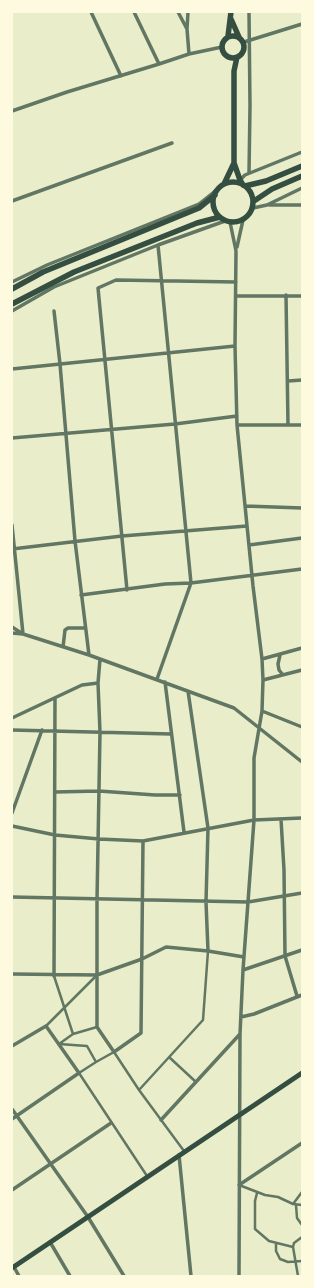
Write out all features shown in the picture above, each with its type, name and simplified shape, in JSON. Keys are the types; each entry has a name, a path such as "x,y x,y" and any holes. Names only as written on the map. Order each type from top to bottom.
{"main road":[{"path":"231,15 239,37"},
{"path":"231,15 228,36 222,47 224,53 229,57 234,71"},
{"path":"228,36 235,35 247,41 242,53 237,57 229,57"},
{"path":"214,195 214,207 220,217 228,222 238,222 243,220 251,213 254,201 250,190 243,184 234,163 234,71 237,57"},
{"path":"224,184 234,163"},
{"path":"12,289 43,272 199,208 224,184 230,182 243,184 266,181 302,166"},
{"path":"254,201 272,189 302,176"},
{"path":"12,304 74,272 197,223 220,217"},
{"path":"13,1267 302,1073"}],"street":[{"path":"91,12 121,76"},
{"path":"134,12 159,64"},
{"path":"178,12 187,29"},
{"path":"188,12 187,29 189,54"},
{"path":"243,184 249,173 247,41 249,12"},
{"path":"247,41 302,24"},
{"path":"12,111 67,92 189,54 222,47"},
{"path":"12,201 172,143"},
{"path":"249,173 302,152"},
{"path":"12,282 47,265 198,204 219,188"},
{"path":"267,205 302,188"},
{"path":"253,208 267,205 302,205"},
{"path":"238,1276 240,1034 254,820 254,758 262,711 263,680 237,416 235,346 236,250 243,220"},
{"path":"12,311 54,287 158,245 228,222 236,250"},
{"path":"157,679 191,583 158,245"},
{"path":"127,590 98,288 116,280 236,282"},
{"path":"286,295 288,425"},
{"path":"236,296 302,296"},
{"path":"54,311 75,541 89,655"},
{"path":"12,369 235,346"},
{"path":"288,381 302,380"},
{"path":"12,438 175,424 237,416"},
{"path":"238,425 302,425"},
{"path":"245,506 302,508"},
{"path":"12,525 13,549 23,634"},
{"path":"13,549 122,536 247,526"},
{"path":"249,545 302,538"},
{"path":"81,595 302,569"},
{"path":"12,628 23,634 89,655 234,708 302,762"},
{"path":"63,647 65,630 68,628 86,628"},
{"path":"12,633 23,634"},
{"path":"262,659 302,648"},
{"path":"280,655 278,670 283,675"},
{"path":"100,659 98,683 100,732 97,900 97,1027 138,1090 184,1151"},
{"path":"263,680 302,670"},
{"path":"165,682 184,832"},
{"path":"12,718 82,684 98,683"},
{"path":"138,1090 203,1020 208,951 206,902 208,828 188,691"},
{"path":"55,698 54,976 73,1034"},
{"path":"262,711 302,727"},
{"path":"12,730 171,734"},
{"path":"12,813 42,730"},
{"path":"55,792 180,795"},
{"path":"12,826 55,835 143,841 184,832 254,820 302,818"},
{"path":"281,819 285,956 297,996"},
{"path":"12,1119 141,1033 143,841"},
{"path":"12,897 142,901 248,902 302,893"},
{"path":"12,974 54,976 97,975 142,959 166,947 208,951 244,957"},
{"path":"243,970 302,950"},
{"path":"12,1046 46,1026 97,975"},
{"path":"241,1018 259,1013 302,995"},
{"path":"46,1026 148,1176"},
{"path":"59,1044 73,1034 97,1027"},
{"path":"161,1120 240,1034"},
{"path":"59,1044 87,1046 96,1062"},
{"path":"169,1057 196,1082"},
{"path":"12,1109 88,1217 124,1276"},
{"path":"12,1190 111,1123"},
{"path":"239,1185 302,1142"},
{"path":"179,1155 191,1276"},
{"path":"239,1185 265,1196 278,1197 295,1204 302,1205"},
{"path":"302,1192 295,1204 297,1218 302,1225"},
{"path":"257,1193 255,1201 255,1229 270,1241 293,1247"},
{"path":"298,1276 293,1247 294,1244 302,1238"},
{"path":"50,1242 70,1276"},
{"path":"276,1243 276,1251 280,1259 288,1262 302,1261"},
{"path":"13,1267 19,1276"}]}
